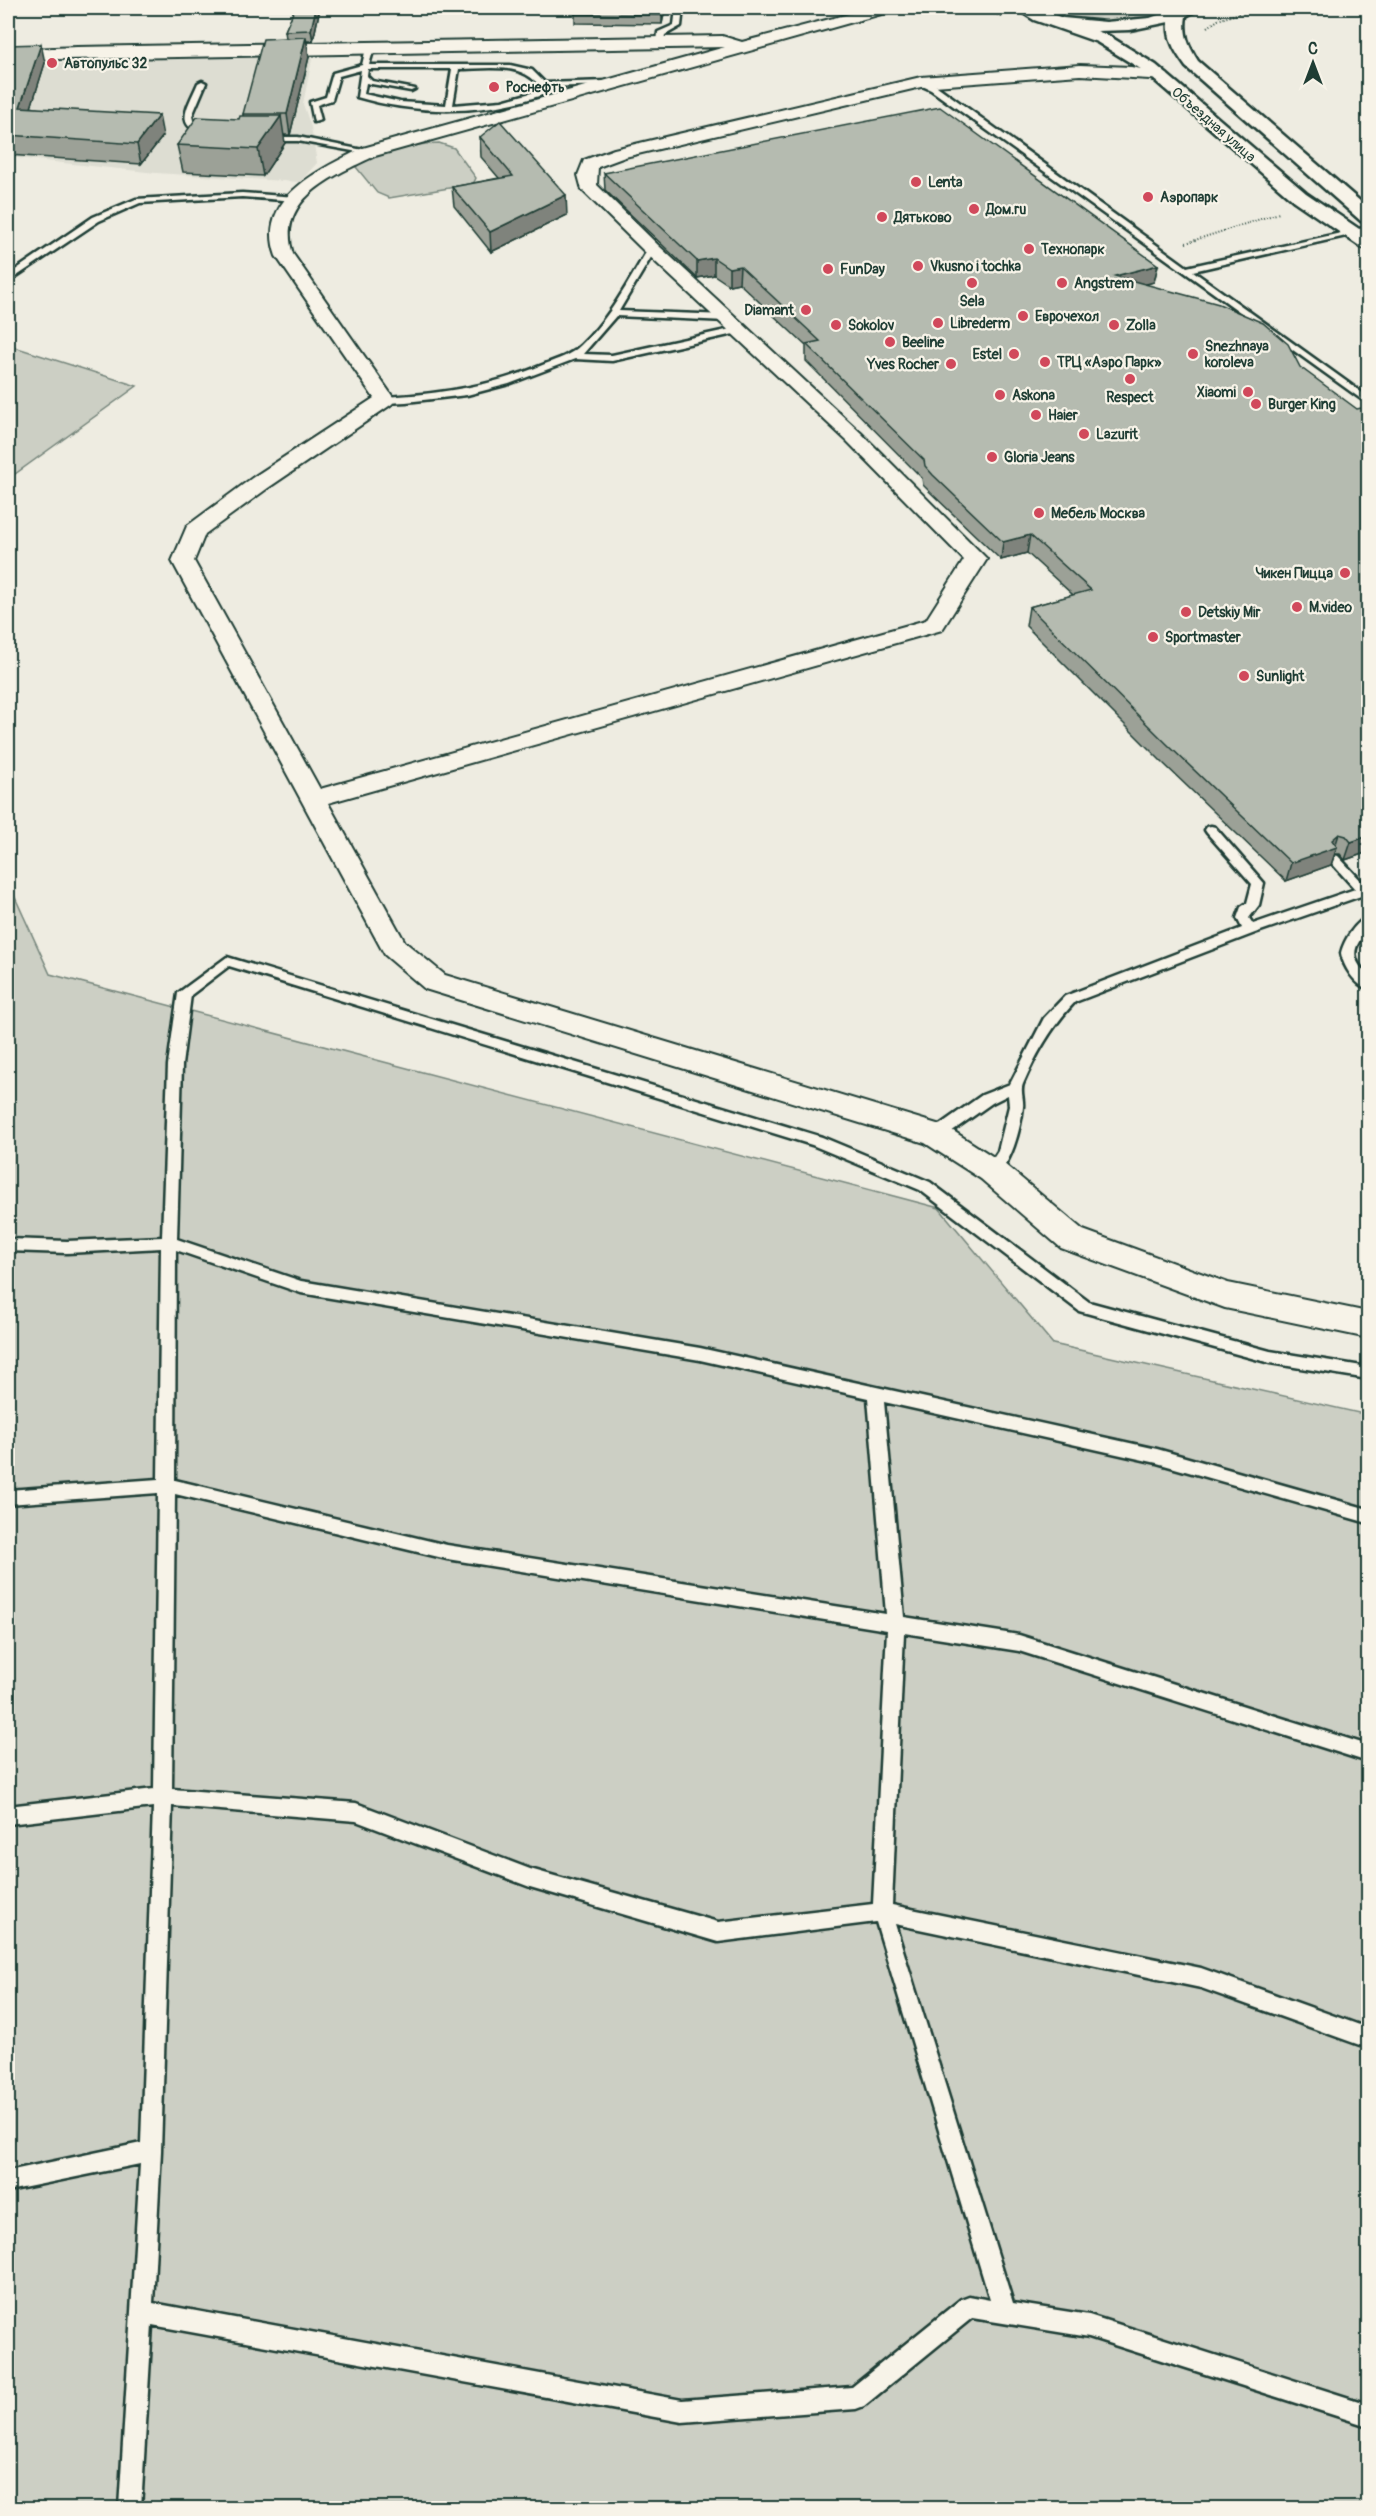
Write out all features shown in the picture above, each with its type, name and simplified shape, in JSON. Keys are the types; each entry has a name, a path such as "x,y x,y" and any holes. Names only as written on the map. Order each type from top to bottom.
{"main road":[{"path":"1021,9 1052,19 1106,26 1150,23 1183,11"},
{"name":"Объездная улица","path":"1183,11 1176,30 1180,46 1192,64 1224,95 1368,217"},
{"name":"Объездная улица","path":"1052,19 1103,39 1150,68 1300,197 1361,231 1368,243"}],"street":[{"path":"887,8 369,152 338,167 299,194 282,222 280,238 285,256 385,400 260,483 195,531 183,561 395,948 435,982 936,1135 992,1172 1072,1239 1225,1295 1368,1325"},
{"path":"1080,70 1098,63 1105,55 1106,47 1103,39"},
{"path":"8,56 77,52 722,41 742,47"},
{"path":"312,799 934,625 975,559 854,437 652,249 588,186 587,175 590,164 620,153 921,82 1080,70 1131,72 1161,77"}],"lane":[{"path":"660,42 661,34 677,26 679,8"},
{"path":"317,120 313,104 329,98 336,75 364,67 525,68 533,72 543,85 542,92 527,99 449,107 413,107 373,100 360,95 364,67 370,48"},
{"path":"449,107 449,88 456,67"},
{"path":"363,76 370,83 411,89"},
{"path":"921,82 934,88 1188,269 1368,401"},
{"path":"202,83 188,116 190,125 198,131 215,136"},
{"path":"543,85 607,84"},
{"path":"255,139 298,139 369,152"},
{"path":"8,279 96,219 139,201 242,195 296,199"},
{"path":"1188,269 1361,231"},
{"path":"385,400 433,398 476,392 517,380 574,356 586,346 611,313 652,249"},
{"path":"611,313 734,324"},
{"path":"574,356 612,358 734,324"},
{"path":"1211,830 1258,883 1253,905 1246,910 1242,918 1250,930"},
{"path":"1334,859 1368,896"},
{"path":"992,1172 1005,1152 1016,1106 1016,1087 1049,1021 1070,999 1250,930 1368,889"},
{"path":"1368,921 1350,942 1347,954 1353,967 1368,984"},
{"path":"130,2508 151,2151 163,1797 169,1242 175,1065 185,993 226,961 817,1141 925,1186 1084,1307 1270,1358 1368,1373"},
{"path":"936,1135 987,1099 1016,1087"},
{"path":"8,1245 67,1247 169,1242 301,1287 700,1354 1157,1456 1368,1516"},
{"path":"875,1393 896,1624 882,1912 1005,2313"},
{"path":"8,1497 166,1485 447,1552 1019,1644 1368,1753"},
{"path":"8,1815 163,1797 356,1812 530,1878 718,1932 882,1912 1201,1978 1368,2038"},
{"path":"8,2181 151,2151"},
{"path":"142,2312 682,2411 856,2398 969,2307 1089,2326 1368,2415"}],"path":[{"path":"1158,249 1204,240 1282,212"}],"shaded area":[{"path":"1040,8 1171,8 1141,20 1106,22 1071,17"},
{"path":"313,54 303,104 311,127 317,163 300,182 156,173 8,157 8,65"},
{"path":"439,143 454,148 476,178 473,184 389,198 377,193 356,167 382,154 408,147"},
{"path":"8,345 137,386 8,479"},
{"path":"8,882 50,974 939,1208 1053,1344 1368,1415 1368,2508 8,2508"}],"building":[{"path":"295,8 316,8 311,30 285,31"},
{"path":"576,8 663,8 662,15 575,14"},
{"path":"306,37 287,114 243,114 263,39"},
{"path":"41,44 20,107 159,115 137,144 8,135 8,45"},
{"name":"ТРЦ «Аэро Парк»","path":"940,107 1158,265 1115,276 1219,304 1263,323 1288,344 1300,367 1357,409 1361,408 1368,414 1368,836 1351,842 1346,836 1339,834 1332,840 1337,847 1291,863 1029,607 1091,590 1030,535 1003,542 933,475 925,466 924,460 806,344 820,341 740,266 729,268 714,258 697,261 604,173"},
{"path":"240,116 281,116 258,149 177,145 197,117 239,119"},
{"path":"500,121 566,195 490,232 452,187 513,176 480,137"}],"place":[{"name":"Автопульс 32","path":"52,63"},
{"name":"Роснефть","path":"494,87"},
{"name":"Lenta","path":"916,182"},
{"name":"Аэропарк","path":"1148,197"},
{"name":"Дом.ru","path":"974,209"},
{"name":"Дятьково","path":"882,217"},
{"name":"Технопарк","path":"1029,249"},
{"name":"Vkusno i tochka","path":"918,266"},
{"name":"FunDay","path":"828,269"},
{"name":"Sela","path":"972,283"},
{"name":"Angstrem","path":"1062,283"},
{"name":"Diamant","path":"806,310"},
{"name":"Еврочехол","path":"1023,316"},
{"name":"Librederm","path":"938,323"},
{"name":"Sokolov","path":"836,325"},
{"name":"Zolla","path":"1114,325"},
{"name":"Beeline","path":"890,342"},
{"name":"Estel","path":"1014,354"},
{"name":"Snezhnaya koroleva","path":"1193,354"},
{"name":"ТРЦ «Аэро Парк»","path":"1045,362"},
{"name":"Yves Rocher","path":"951,364"},
{"name":"Respect","path":"1130,379"},
{"name":"Xiaomi","path":"1248,392"},
{"name":"Askona","path":"1000,395"},
{"name":"Burger King","path":"1256,404"},
{"name":"Haier","path":"1036,415"},
{"name":"Lazurit","path":"1084,434"},
{"name":"Gloria Jeans","path":"992,457"},
{"name":"Мебель Москва","path":"1039,513"},
{"name":"Чикен Пицца","path":"1345,573"},
{"name":"M.video","path":"1297,607"},
{"name":"Detskiy Mir","path":"1186,612"},
{"name":"Sportmaster","path":"1153,637"},
{"name":"Sunlight","path":"1244,676"}]}
